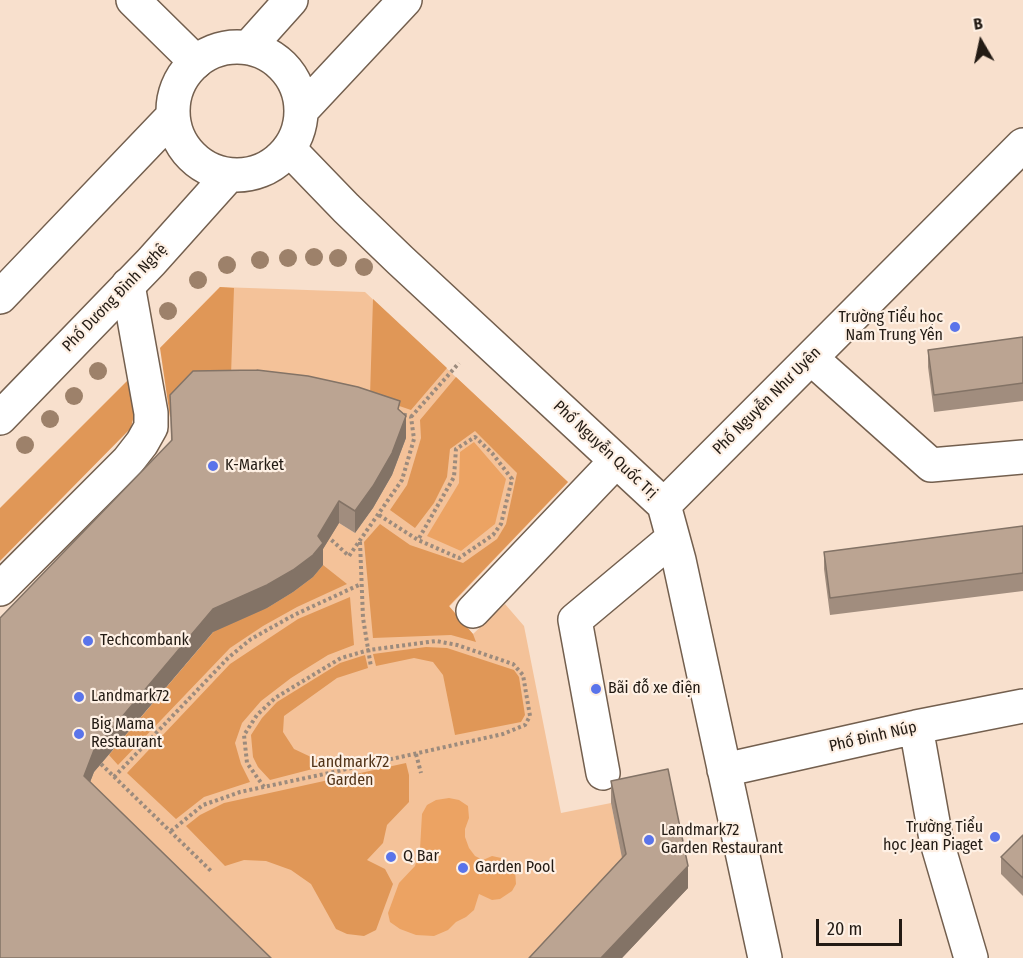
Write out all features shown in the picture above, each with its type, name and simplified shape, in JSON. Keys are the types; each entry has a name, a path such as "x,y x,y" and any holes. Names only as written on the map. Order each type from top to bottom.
{"street":[{"path":"133,0 196,62"},
{"path":"248,48 291,0"},
{"path":"302,111 405,0"},
{"path":"231,46 248,48 273,57 289,71 299,90 302,111 299,131 289,149 275,164 256,173 229,175 214,172 196,161 182,146 174,126 172,104 179,82 196,62 210,52 231,46"},
{"path":"0,297 173,116"},
{"name":"Phố Nguyễn Như Uyên","path":"664,505 1023,145"},
{"name":"Phố Nguyễn Quốc Trị","path":"289,149 345,208 664,505 765,958"},
{"name":"Phố Dương Đình Nghệ","path":"0,418 128,285 229,175"},
{"path":"0,589 128,461 151,427 149,402 128,285"},
{"path":"811,358 931,465 1023,457"},
{"path":"473,611 616,461"},
{"path":"603,773 575,620 673,538"},
{"name":"Phố Đinh Núp","path":"724,770 916,727 1023,706"},
{"path":"916,727 936,839 971,958"}],"path":[{"path":"325,534 349,556 402,480 414,439 411,417 459,363"},
{"path":"392,410 411,417"},
{"path":"379,514 418,540 459,558 493,535 501,524 512,479 475,436 456,449 454,477 418,540"},
{"path":"360,542 363,618 371,667"},
{"path":"114,777 228,658 251,639 294,615 361,584"},
{"path":"171,831 203,805 240,792 264,787 416,754 503,734 525,725 530,716 523,675 513,664 457,645 436,641 369,650 341,658 274,698 256,715 244,735 248,763 264,787"},
{"path":"416,754 421,773"},
{"path":"101,764 211,871"}],"green space":[{"name":"Landmark72 Garden","path":"220,287 365,292 568,482 449,607 473,634 505,604 524,626 561,813 611,803 626,876 550,958 248,958 84,798 94,772 226,617 267,608 313,577 323,565 313,551 339,523 355,533 392,475 406,438 308,398 160,348"}],"shaded area":[{"path":"220,287 234,288 231,375 170,417 160,348"},
{"path":"373,299 447,368 411,410 370,396"},
{"path":"456,377 568,482 449,606 473,634 476,642 451,635 373,638 364,542 380,524 410,545 463,563 497,539 506,524 517,473 475,431 450,449 447,477 434,503 415,528 390,510 407,485 421,438 420,420"},
{"path":"129,379 134,415 131,428 0,561 0,508"},
{"path":"474,442 506,479 495,524 461,551 427,536 459,483 460,452"},
{"path":"323,565 347,584 297,607 230,648 118,765 109,755 226,617 267,608 313,577"},
{"path":"350,597 354,645 328,655 291,678 261,701 242,723 235,743 241,764 250,782 204,797 176,819 127,773 230,664 298,619"},
{"path":"426,647 447,648 514,670 519,677 525,715 521,722 455,735 443,675 433,662 414,658 376,666 373,654"},
{"path":"365,655 368,668 337,678 284,716 283,732 294,749 328,765 270,780 258,767 253,757 251,735 262,718 277,702 340,663"},
{"path":"406,763 409,775 409,802 387,825 383,843 367,860 385,869 393,884 376,930 364,936 347,934 336,929 311,884 291,870 266,861 244,860 225,866 186,826 200,815 224,803"},
{"name":"Garden Pool","path":"449,798 459,800 468,806 469,818 465,837 475,856 483,860 492,856 506,859 515,870 516,884 512,891 500,899 492,900 479,894 474,910 448,930 434,936 416,935 390,922 388,913 399,883 415,866 420,849 422,814 427,805 436,800"}],"building":[{"path":"1023,337 1023,383 934,395 928,350"},
{"name":"Landmark72","path":"257,370 308,376 358,387 400,401 398,409 406,416 392,453 355,511 339,501 318,536 323,543 313,555 267,585 213,609 94,750 84,776 271,958 0,958 0,618 172,440 170,395 193,371"},
{"path":"1023,526 1023,573 830,598 824,552"},
{"name":"Landmark72 Garden Restaurant","path":"668,769 688,866 601,958 529,958 626,854 611,781"},
{"path":"1023,835 1023,878 1001,857"}],"place":[{"name":"Trường Tiểu học Nam Trung Yên","path":"955,327"},
{"name":"K-Market","path":"213,466"},
{"name":"Techcombank","path":"88,641"},
{"name":"Bãi đỗ xe điện","path":"596,689"},
{"name":"Landmark72","path":"79,697"},
{"name":"Big Mama Restaurant","path":"79,734"},
{"name":"Trường Tiểu học Jean Piaget","path":"995,837"},
{"name":"Landmark72 Garden Restaurant","path":"649,840"},
{"name":"Q Bar","path":"391,857"},
{"name":"Garden Pool","path":"463,868"}]}
